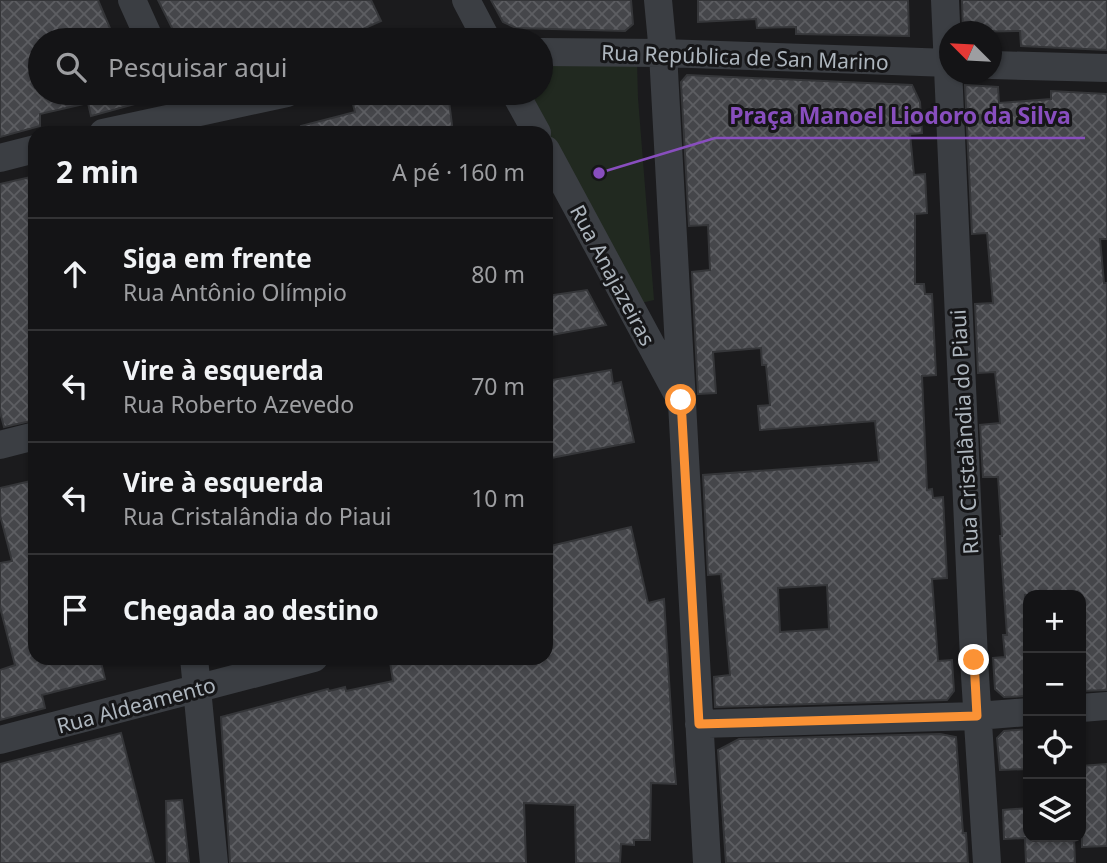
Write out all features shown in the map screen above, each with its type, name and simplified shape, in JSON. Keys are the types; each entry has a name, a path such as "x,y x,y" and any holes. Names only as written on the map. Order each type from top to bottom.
{"street":[{"path":"132,0 145,28"},
{"path":"466,0 481,28"},
{"path":"658,0 707,863"},
{"name":"Rua Cristalândia do Piaui","path":"944,0 945,21"},
{"name":"Rua República de San Marino","path":"553,52 663,53 939,63"},
{"path":"1002,65 1107,68"},
{"name":"Rua Cristalândia do Piaui","path":"949,84 986,863"},
{"path":"129,126 222,105"},
{"path":"522,105 533,126"},
{"path":"0,158 28,151"},
{"name":"Rua Anajazeiras","path":"553,163 681,400"},
{"path":"0,445 28,438"},
{"path":"194,665 214,863"},
{"name":"Rua Aldeamento","path":"0,740 287,665"},
{"path":"1086,708 1107,706"},
{"path":"699,724 1023,712"}],"shaded area":[{"path":"553,59 637,61 654,300 628,306 553,174 553,126 526,126 514,105 553,105"}],"building":[{"path":"0,0 98,0 110,28 28,28 28,105 79,105 40,114 40,126 28,126 28,129 0,137"},
{"path":"158,0 371,0 381,21 365,28 172,28"},
{"path":"491,0 631,0 633,24 625,31 516,28 503,22"},
{"path":"698,0 908,0 909,36 796,34 796,27 757,28 756,19 698,22"},
{"path":"962,0 1107,0 1107,50 1021,46 1020,31 1002,31 1002,21 963,21"},
{"path":"687,75 912,85 920,102 922,133 910,134 914,175 925,174 927,213 915,214 915,284 924,284 925,294 932,294 936,375 922,376 927,490 932,489 933,498 943,497 947,578 932,579 938,661 952,660 954,691 947,700 715,707 714,677 730,675 721,574 708,575 703,475 879,462 875,421 760,430 758,406 770,405 766,365 762,365 761,348 713,352 716,393 698,394 692,272 710,270 708,225 689,226 681,82","holes":["827,585 829,629 780,632 778,588"]},
{"path":"965,85 998,87 999,103 1051,99 1051,91 1107,94 1107,239 1100,239 1104,283 1107,283 1107,690 1086,691 1086,590 1023,590 1023,696 1004,697 995,689 993,658 1005,657 1003,635 1007,635 1002,536 998,477 983,477 980,425 1000,423 995,372 978,373 975,304 993,303 987,233 972,234"},
{"path":"88,105 131,105 91,116"},
{"path":"353,105 450,105 452,126 301,126 355,112"},
{"path":"28,178 28,422 4,427 0,412 0,184"},
{"path":"587,290 606,325 553,335 553,295"},
{"path":"611,370 613,384 621,382 634,442 553,458 553,380"},
{"path":"28,482 28,665 102,665 105,679 42,695 45,708 0,720 0,670 15,665 0,607 0,563 12,561 0,515 0,488"},
{"path":"631,527 648,603 664,599 676,784 651,783 650,840 634,840 634,845 621,844 620,863 576,863 575,805 524,803 526,863 230,863 221,717 328,689 329,691 345,687 346,691 393,681 390,665 553,665 553,545"},
{"path":"1023,729 1023,769 1000,770 997,738 1004,731"},
{"path":"121,733 154,863 0,863 0,764"},
{"path":"940,734 956,737 963,833 966,833 968,863 726,863 718,750 739,739"},
{"path":"1107,764 1107,846 1082,847 1082,842 1086,842 1086,766"},
{"path":"182,800 189,863 167,863 166,801"},
{"path":"1023,808 1023,838 1004,839 1003,810"},
{"path":"1025,842 1074,842 1075,863 1026,863"}],"place":[{"name":"Praça Manoel Liodoro da Silva","path":"599,173"}],"route":[{"path":"681,400 699,724 977,716 974,660"}]}
